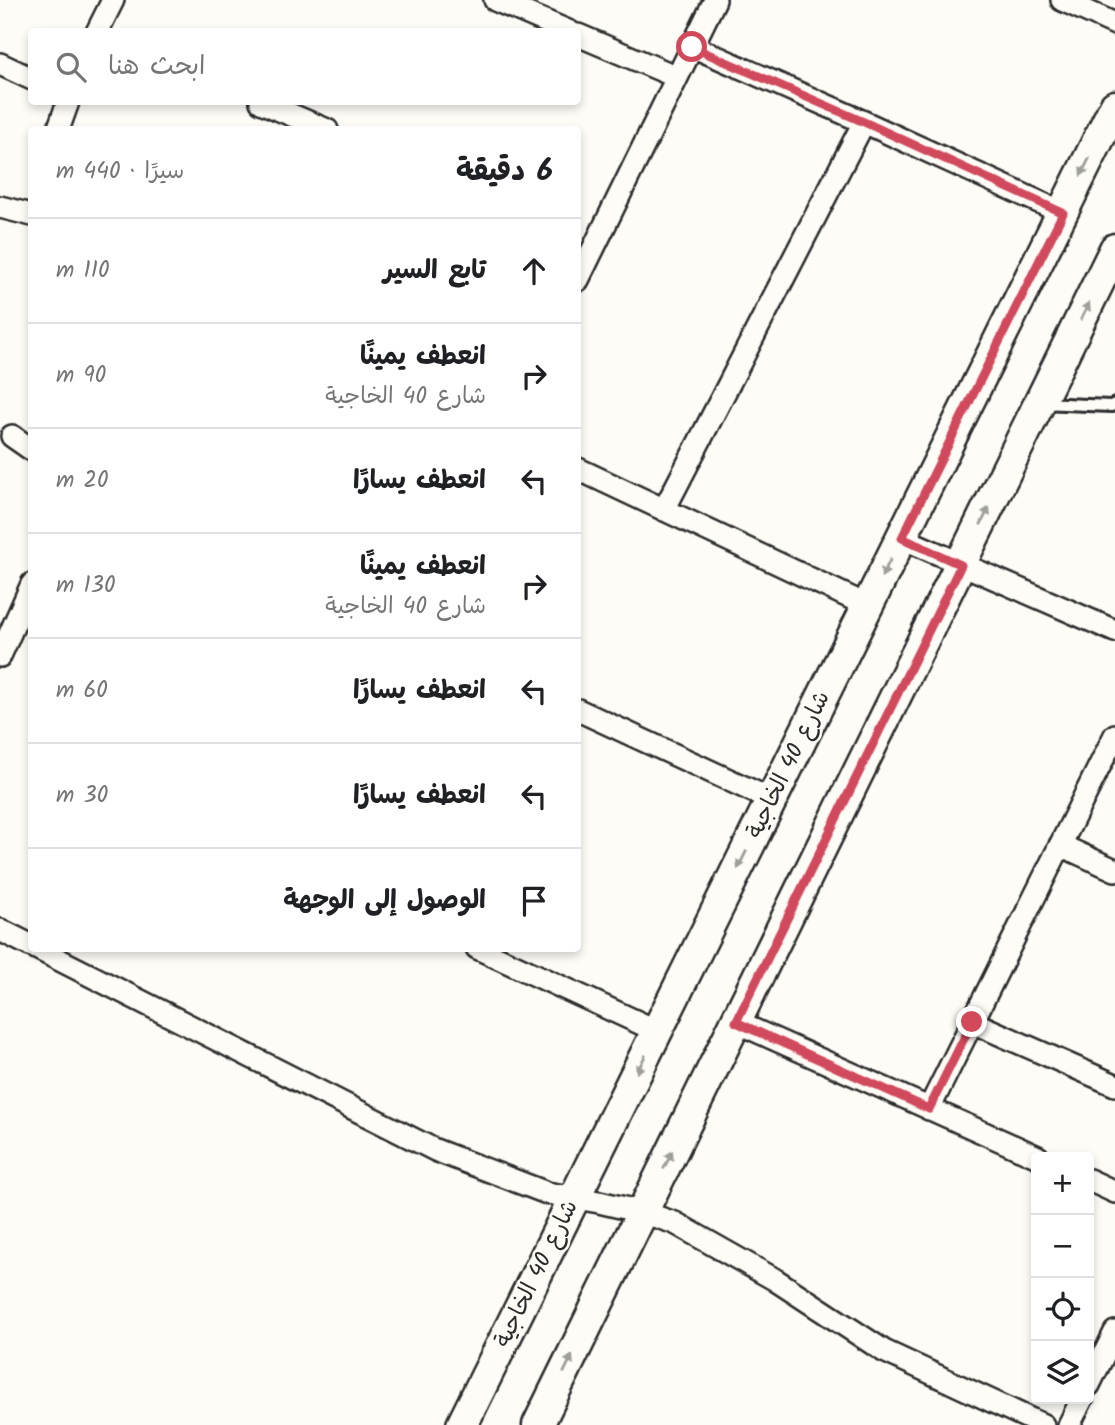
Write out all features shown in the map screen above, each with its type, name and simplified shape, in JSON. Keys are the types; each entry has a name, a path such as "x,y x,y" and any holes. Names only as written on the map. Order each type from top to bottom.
{"street":[{"path":"99,28 113,0"},
{"path":"495,0 561,28"},
{"path":"581,265 586,240 677,77 715,0"},
{"path":"1062,0 1115,24"},
{"path":"581,35 677,77"},
{"path":"692,47 1063,213"},
{"path":"0,64 28,77"},
{"path":"59,126 67,105"},
{"path":"268,105 318,126"},
{"name":"شارع 40 الخاجية","path":"462,1425 1115,106"},
{"path":"664,510 864,122"},
{"path":"0,207 28,208"},
{"path":"538,1425 1115,249"},
{"path":"12,436 28,447"},
{"path":"581,470 868,606"},
{"path":"902,538 1115,631"},
{"path":"0,656 28,593"},
{"path":"581,711 772,800"},
{"path":"929,1109 1115,735"},
{"path":"1060,845 1115,870"},
{"path":"0,930 28,943"},
{"path":"46,952 435,1150 547,1193 642,1212 675,1223 774,1279 884,1351 1044,1425"},
{"path":"486,952 657,1031"},
{"path":"736,1022 1031,1154"},
{"path":"972,1022 1115,1085"},
{"path":"1094,1182 1115,1192"},
{"path":"1094,1375 1115,1332"},
{"path":"1069,1425 1080,1404"}],"lane":[{"path":"1040,403 1115,404"}],"route":[{"path":"692,47 1063,213 902,538 961,565 736,1022 929,1109 972,1022"}]}
